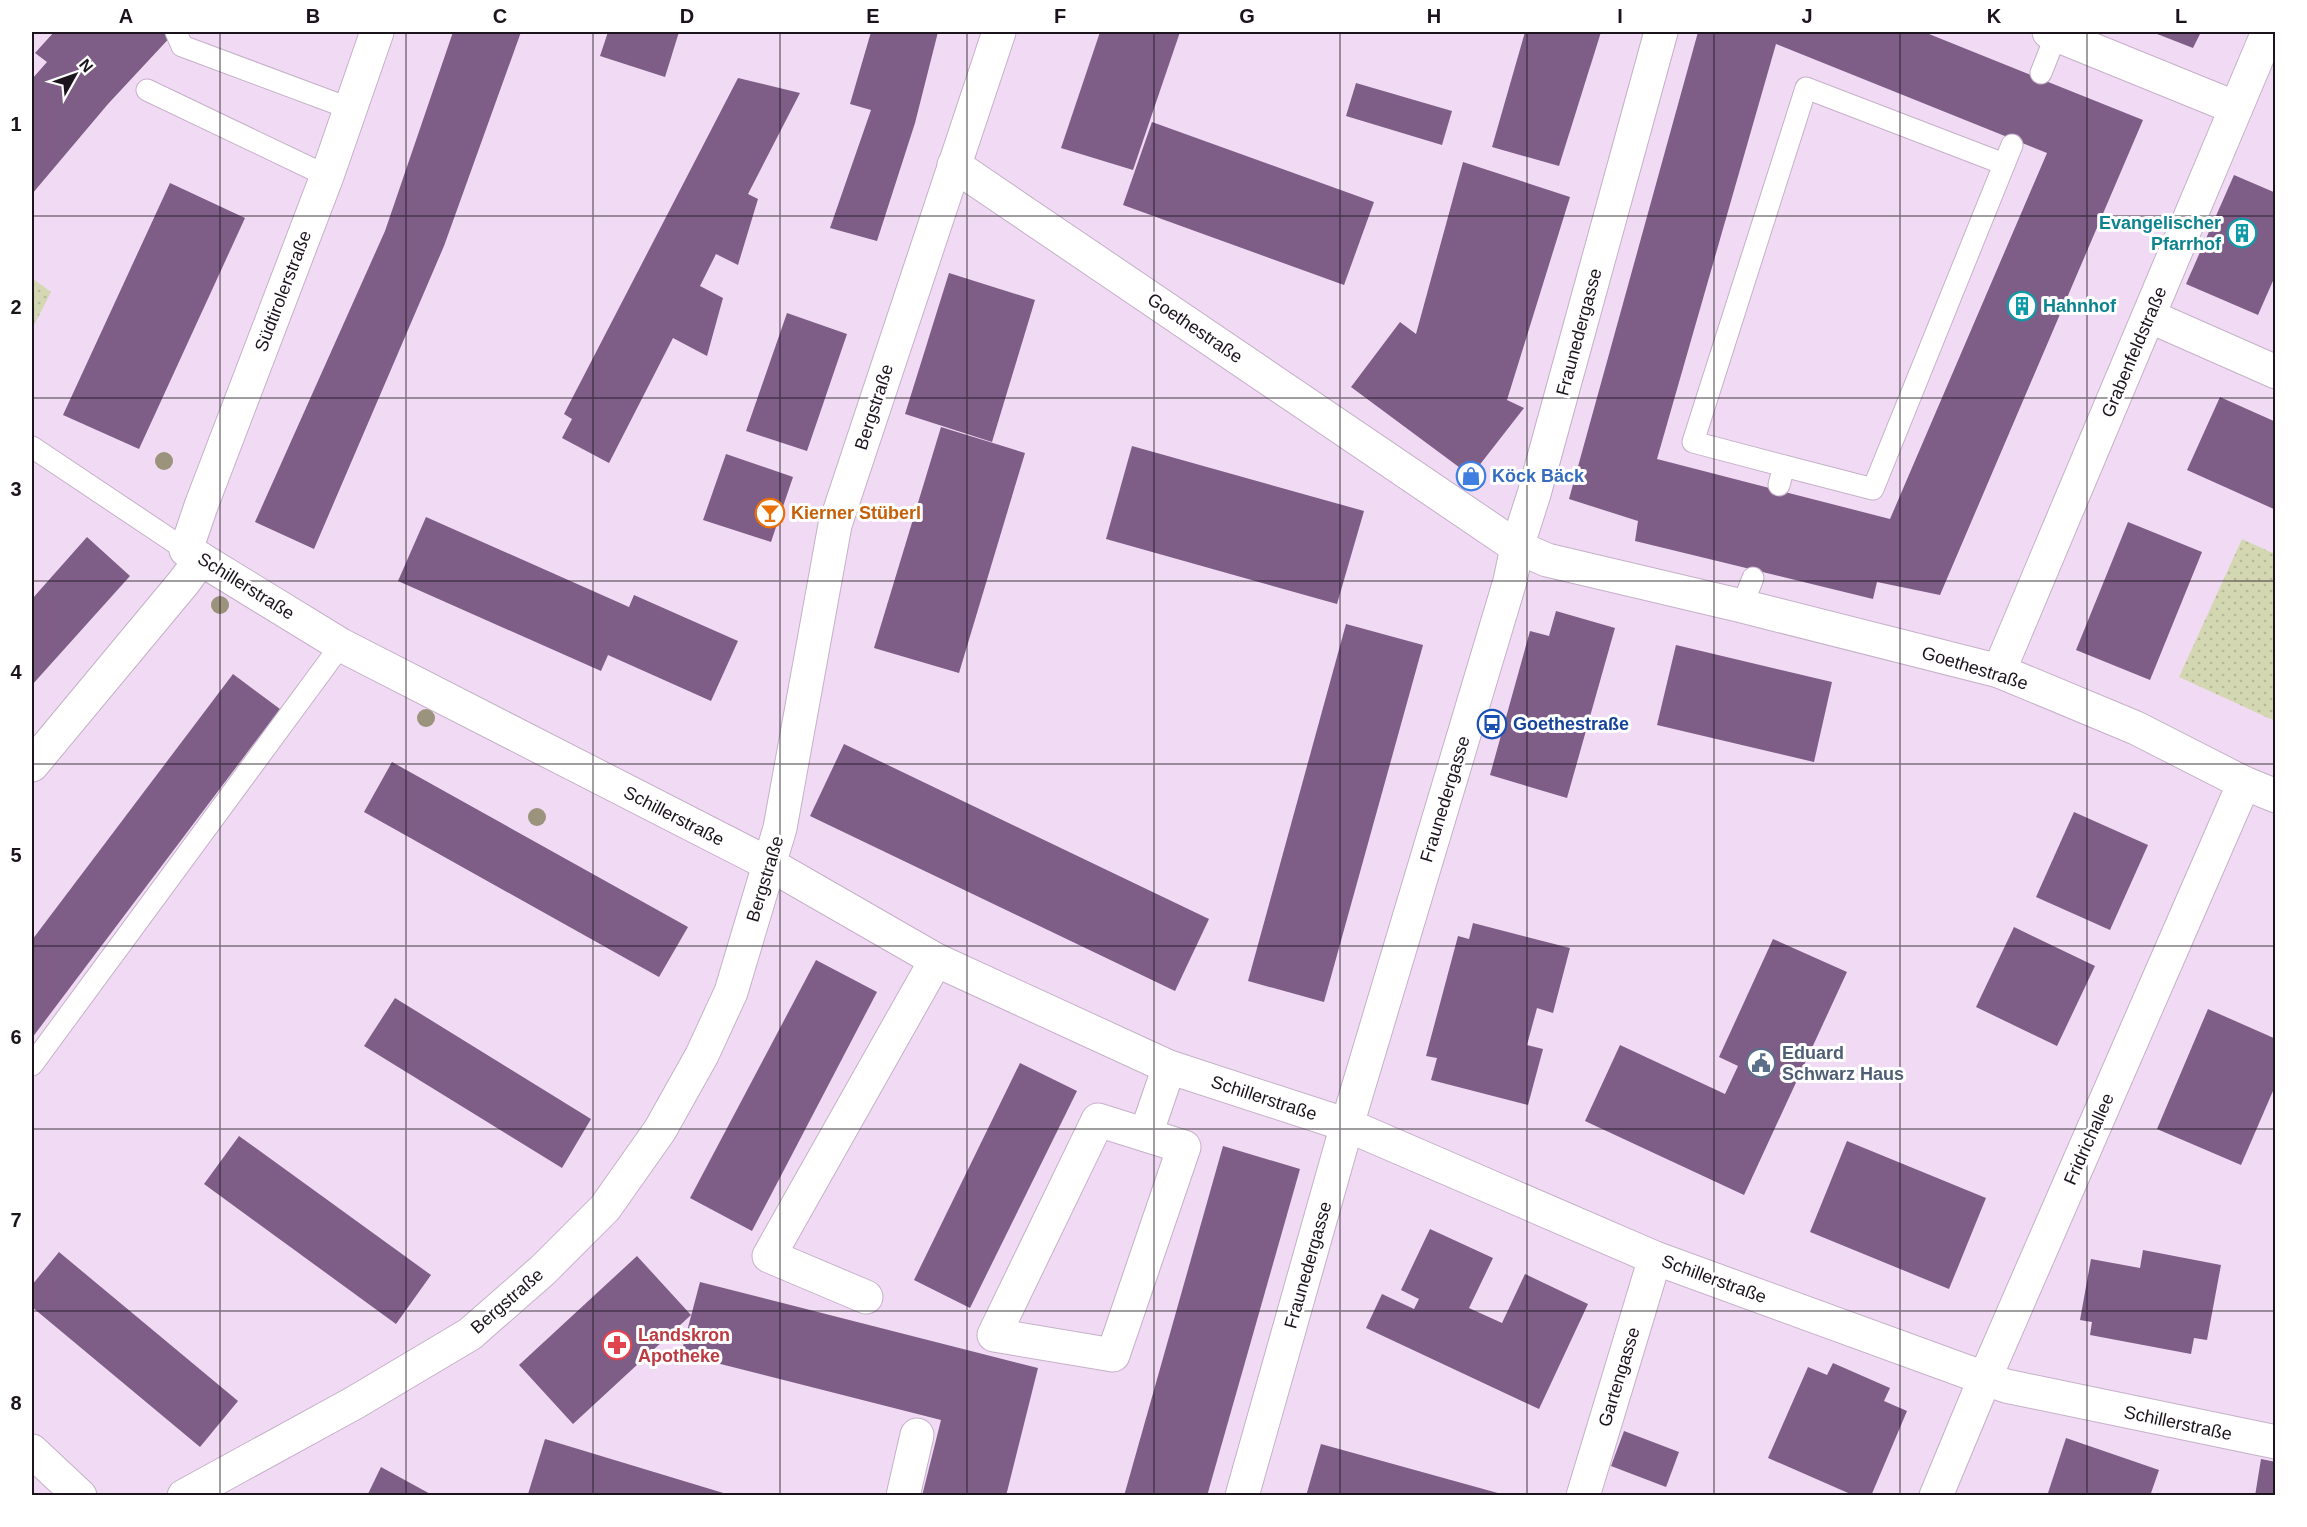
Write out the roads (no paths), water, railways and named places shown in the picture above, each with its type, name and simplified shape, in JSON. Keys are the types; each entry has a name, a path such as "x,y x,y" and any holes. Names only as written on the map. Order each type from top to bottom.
{"street":[{"name":"Südtirolerstraße","path":"32,765 184,582 194,554 201,506 327,176 377,32"},
{"name":"Bergstraße","path":"184,1496 354,1403 470,1334 543,1270 605,1208 660,1130 702,1055 731,992 780,828 836,525 999,32"},
{"name":"Fraunedergasse","path":"1242,1496 1347,1125 1507,592 1517,547 1537,483 1661,32"},
{"name":"Grabenfeldstraße","path":"1999,672 2268,32"},
{"path":"2053,33 2236,108"},
{"name":"Goethestraße","path":"954,165 1517,547 1547,560 1748,592 1999,672 2136,728 2244,783 2276,796"},
{"path":"2149,316 2276,372"},
{"name":"Schillerstraße","path":"194,554 342,645 769,864 936,960 1169,1067 1347,1125 1655,1258 2006,1386 2276,1442"},
{"name":"Fridrichallee","path":"1936,1496 1985,1378 2244,783"},
{"path":"866,1297 769,1256 936,960"},
{"path":"1146,1134 1169,1067"},
{"path":"1098,1120 1146,1134 1184,1147 1113,1355 994,1335 1098,1120"},
{"name":"Gartengasse","path":"1583,1496 1655,1258"},
{"path":"903,1496 917,1435"},
{"path":"32,1451 80,1496"}],"lane":[{"path":"176,32 182,45 351,109"},
{"path":"2041,73 2053,33"},
{"path":"1806,88 2008,154 1873,489 1782,476 1693,442 1806,88"},
{"path":"147,90 327,176"},
{"path":"32,447 194,554"},
{"path":"32,1065 342,645"}],"place":[{"name":"Evangelischer Pfarrhof","path":"2242,233"},
{"name":"Hahnhof","path":"2022,306"},
{"name":"Köck Bäck","path":"1471,476"},
{"name":"Kierner Stüberl","path":"770,513"},
{"name":"Goethestraße","path":"1492,724"},
{"name":"Eduard Schwarz Haus","path":"1761,1063"},
{"name":"Landskron Apotheke","path":"617,1345"}]}
